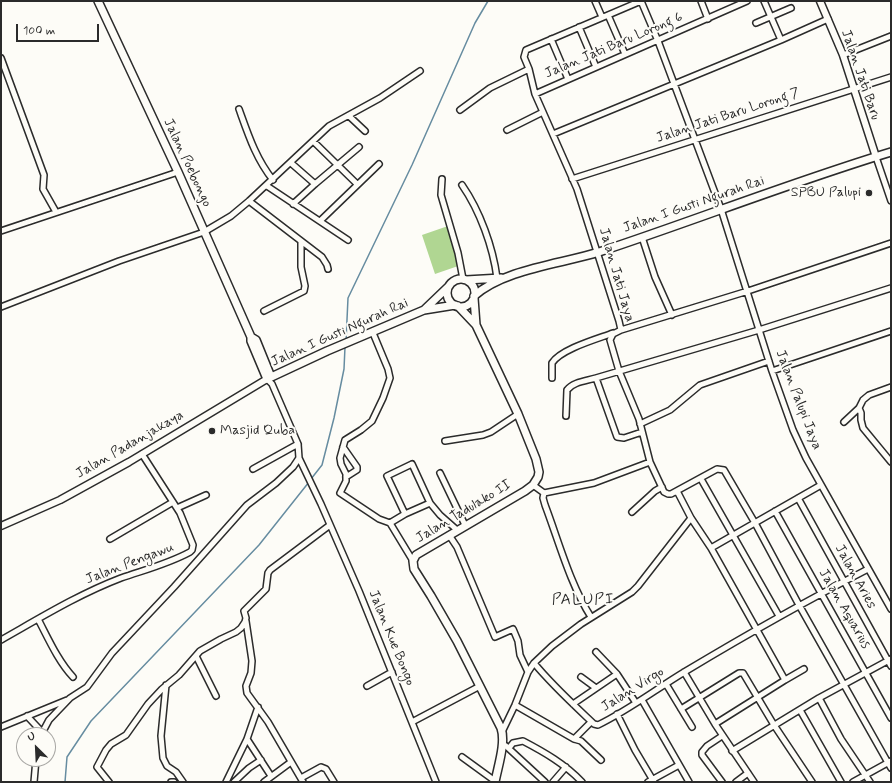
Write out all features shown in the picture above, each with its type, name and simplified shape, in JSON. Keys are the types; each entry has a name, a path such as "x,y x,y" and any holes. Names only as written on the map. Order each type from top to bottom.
{"main road":[{"name":"Jalan Poebongo","path":"98,1 178,172 251,337 251,341 270,380"},
{"name":"Jalan I Gusti Ngurah Rai","path":"465,279 500,278 597,252 891,152"},
{"name":"Jalan I Gusti Ngurah Rai","path":"474,297 482,289 500,278"},
{"path":"474,297 472,302 465,306 456,306 448,299 448,287 454,280 465,279 470,282 474,288 476,326"},
{"name":"Jalan I Gusti Ngurah Rai","path":"424,310 448,287"},
{"name":"Jalan I Gusti Ngurah Rai","path":"270,380 327,351 424,310 456,306"},
{"name":"Jalan Tadulako II","path":"456,306 476,326 518,414 538,467 538,477 533,485 416,555 413,561 414,568 435,603 480,686 502,732 502,743 495,782"}],"street":[{"path":"595,1 602,17"},
{"path":"568,79 551,39 640,1"},
{"name":"Jalan Palupi Jaya","path":"640,1 658,41 721,209 772,371 793,430 806,458 891,609"},
{"path":"701,1 708,19"},
{"name":"Jalan Jati Baru Lorong 6","path":"535,94 747,1"},
{"path":"764,1 781,40"},
{"name":"Jalan Jati Baru","path":"820,1 843,55 876,157"},
{"path":"756,23 792,8"},
{"path":"608,15 625,54"},
{"path":"553,134 781,40 828,18"},
{"path":"580,27 596,67"},
{"path":"843,55 891,36"},
{"name":"Jalan Jati Jaya","path":"551,39 526,50 524,57 529,69 535,94 572,179 597,252 621,330 614,333 610,340 640,424 650,462"},
{"path":"1,58 44,175 42,186 44,192 56,212"},
{"path":"460,110 490,88 529,69"},
{"path":"1,307 119,261 204,232 231,216 250,202 329,126 380,98 420,71"},
{"name":"Jalan Jati Baru Lorong 7","path":"572,179 891,77"},
{"path":"239,109 258,158 273,180"},
{"path":"507,130 543,112"},
{"path":"349,116 365,131"},
{"path":"313,141 357,184"},
{"path":"293,204 314,184 359,147"},
{"path":"876,157 891,201"},
{"path":"291,163 314,184"},
{"path":"320,221 379,164"},
{"path":"1,231 178,172"},
{"path":"442,179 441,195 465,279"},
{"path":"462,185 471,200 487,237 500,278"},
{"path":"267,186 348,240"},
{"path":"250,202 322,257 328,269"},
{"path":"642,237 655,277 672,315"},
{"path":"264,311 304,292 305,286 301,267 301,242"},
{"path":"621,330 748,291 891,243"},
{"path":"566,416 568,390 575,384 759,330 891,288"},
{"path":"772,371 891,331"},
{"path":"372,333 388,369 390,378 383,398 372,421 345,440 343,448 340,452 340,464 346,477 346,481 340,493 379,519 390,523 413,561"},
{"path":"552,378 552,363 560,356 579,345 614,333"},
{"path":"640,424 670,410 700,385 769,361"},
{"path":"596,378 617,438 624,438 642,432"},
{"path":"1,727 70,698 87,687 112,653 200,558 247,504 276,483 293,467 298,458 298,444 270,380"},
{"name":"Jalan Padanjakaya","path":"1,526 60,500 142,454 217,408 270,380"},
{"path":"844,422 859,408 863,400 869,395 891,387"},
{"path":"859,408 864,428 891,462"},
{"path":"445,441 484,435 492,432 518,414"},
{"path":"253,469 298,444"},
{"path":"343,448 357,467 356,470 346,477"},
{"name":"Jalan Pengawu","path":"1,640 83,595 121,578 169,563 190,552 193,547 183,519 142,454"},
{"name":"Jalan Kue Bongo","path":"298,458 307,472 330,525 392,672 436,782"},
{"path":"533,485 544,493 594,484 650,462 666,494 671,494 717,469 724,470 755,523 799,605 890,762 891,768"},
{"path":"405,514 387,476 411,464 430,503 440,515 457,530"},
{"path":"440,473 466,525"},
{"path":"701,479 734,534 779,616"},
{"path":"711,548 821,485"},
{"path":"632,512 655,491 662,487"},
{"path":"677,491 711,548 785,680"},
{"path":"544,493 542,498 571,577 581,600 591,617"},
{"path":"177,508 206,495"},
{"name":"Jalan Aries","path":"798,498 891,666"},
{"path":"110,538 173,502"},
{"path":"390,523 405,514 430,503"},
{"name":"Jalan Aquarius","path":"775,511 891,718"},
{"path":"502,732 515,706 528,672 534,663 552,646 591,617 627,595 638,586 692,518"},
{"path":"330,525 270,570 268,573 266,588 244,611 252,661 251,673 246,686 248,695 258,707 302,780 318,768 324,767 334,782"},
{"path":"449,535 458,547 495,637 513,629 518,641 520,655 528,672"},
{"path":"193,547 200,558"},
{"name":"Jalan Virgo","path":"534,663 544,676 591,722 598,725 642,700 684,672 779,616 868,569"},
{"path":"109,782 96,767 111,744 126,735 142,712 166,685 179,675 200,651 236,632 244,625 246,618"},
{"path":"38,619 61,662 73,677"},
{"path":"596,652 617,674 636,703"},
{"path":"196,656 216,696"},
{"path":"732,751 819,698 889,660"},
{"path":"715,724 757,696 804,670"},
{"path":"367,686 392,672"},
{"path":"684,672 698,698 722,736 754,782"},
{"path":"681,709 741,672 743,673 774,725 812,782"},
{"path":"573,704 617,674"},
{"path":"582,677 596,688"},
{"path":"666,684 692,727"},
{"path":"166,685 160,736 163,758 167,766 176,772 183,782"},
{"path":"412,722 480,686"},
{"path":"45,727 70,698"},
{"path":"819,698 841,739 870,782"},
{"path":"642,700 688,782"},
{"path":"515,706 574,740 582,742 601,760"},
{"path":"226,782 247,739 258,707"},
{"path":"800,710 841,782"},
{"path":"616,714 651,781 679,765"},
{"path":"27,716 36,727"},
{"path":"574,740 591,722"},
{"path":"722,736 707,746 702,752 702,755 722,782"},
{"path":"247,739 271,776"},
{"path":"509,748 513,743 523,741 566,767 582,782"},
{"path":"502,743 545,782"},
{"path":"462,756 495,782"},
{"path":"234,782 249,768 262,760"},
{"path":"264,782 291,762"},
{"path":"853,782 890,762"},
{"path":"34,782 35,767"},
{"path":"553,782 566,767"},
{"path":"736,782 748,773"}],"green space":[{"path":"448,226 461,265 435,274 422,235"}],"waterway":[{"path":"346,341 348,298 412,165 475,23 488,1"},
{"path":"311,479 322,465 344,369 345,347"},
{"path":"65,782 67,757 91,721 259,545 309,482"}],"place":[{"name":"SPBU Palupi","path":"869,193"},
{"name":"Masjid Quba","path":"212,431"}],"district":[{"name":"PALUPI","path":"583,601"}]}
